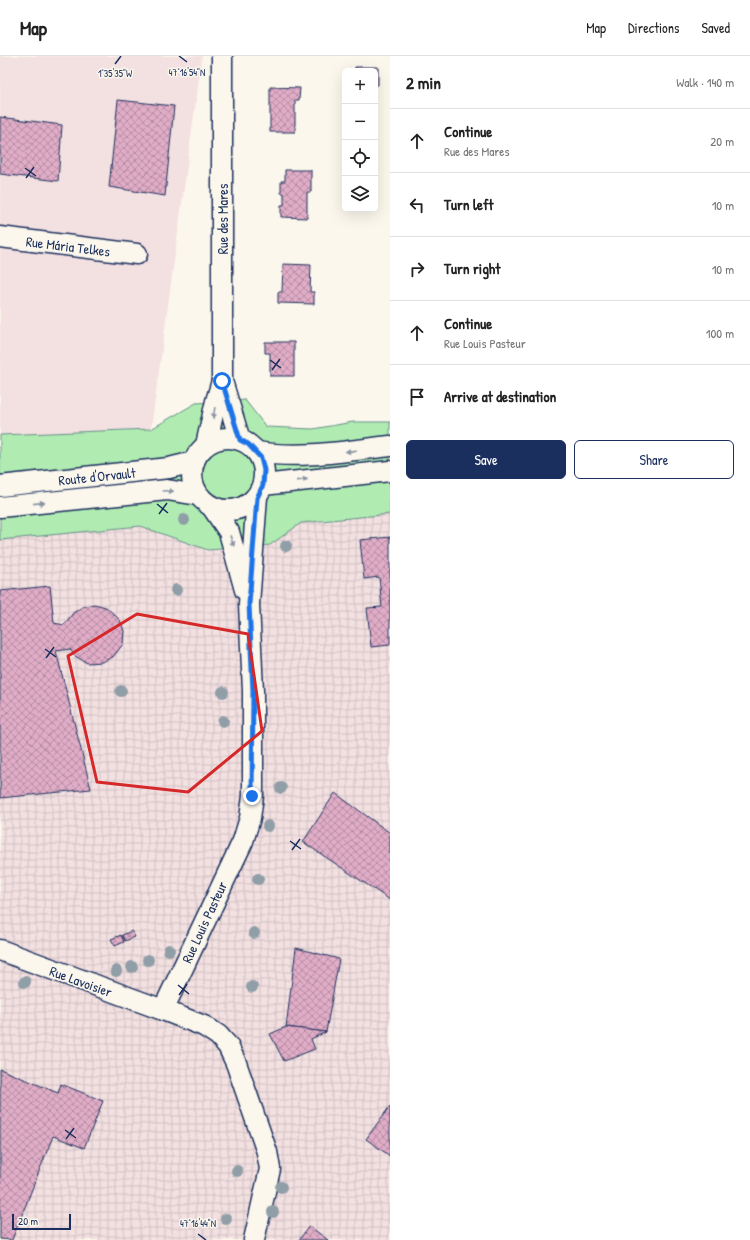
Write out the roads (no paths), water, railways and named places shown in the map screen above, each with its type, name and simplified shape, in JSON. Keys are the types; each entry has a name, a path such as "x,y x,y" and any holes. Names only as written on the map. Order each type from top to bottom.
{"street":[{"name":"Rue des Mares","path":"206,445 222,381 222,56"},
{"name":"Rue Mária Telkes","path":"0,237 137,254"},
{"name":"Rue des Mares","path":"222,381 240,440"},
{"path":"205,501 192,479 194,462 198,454 206,445 223,438 240,440 257,452 281,456 310,455 390,446"},
{"path":"257,452 264,470 260,491"},
{"name":"Route d'Orvault","path":"0,486 169,468 194,462"},
{"path":"0,507 167,490 205,501 225,511 232,511 244,507 260,491 324,477 390,471"},
{"name":"Rue Louis Pasteur","path":"163,1010 243,841 250,818 252,796 253,691 249,604 260,491"},
{"name":"Rue Louis Pasteur","path":"205,501 229,532 249,604"},
{"name":"Rue Lavoisier","path":"0,950 163,1010"},
{"path":"163,1010 204,1026 218,1035 228,1046 236,1063 267,1152 270,1169 254,1240"}]}
